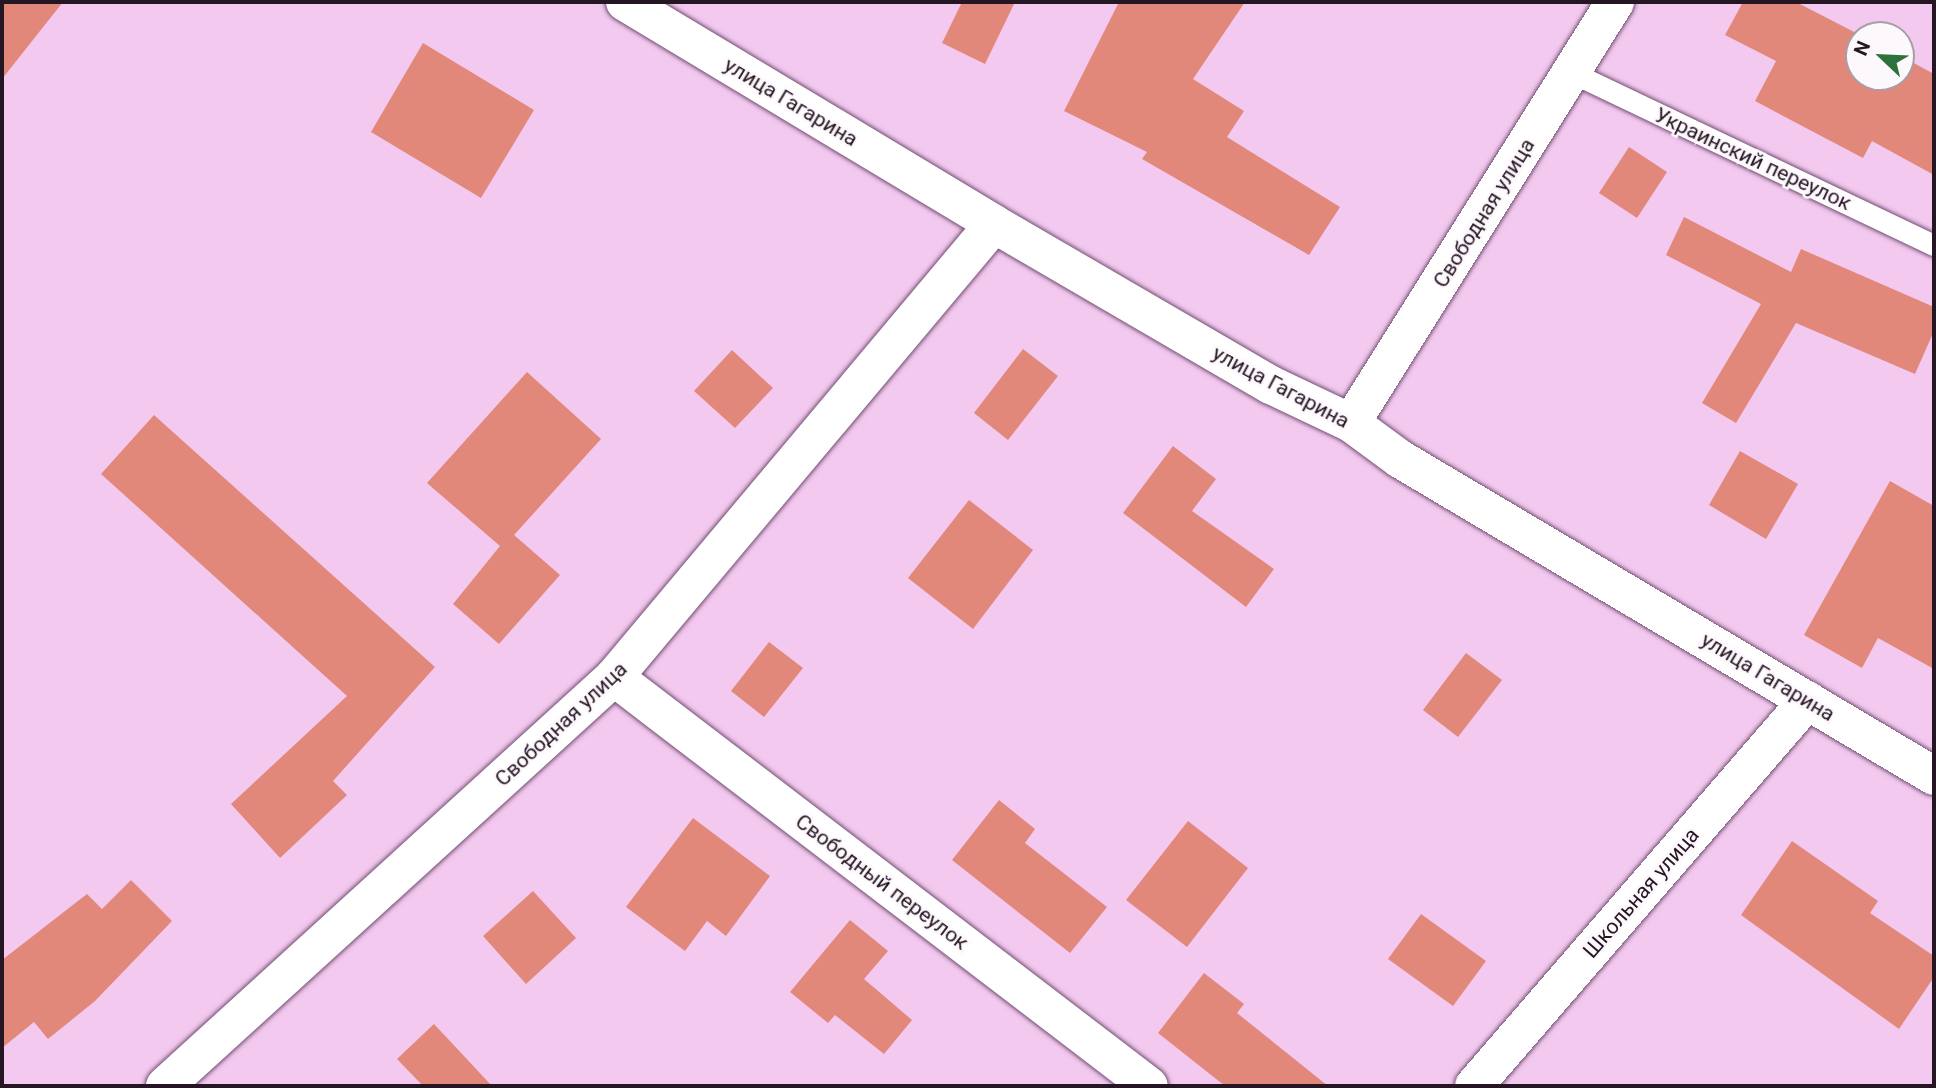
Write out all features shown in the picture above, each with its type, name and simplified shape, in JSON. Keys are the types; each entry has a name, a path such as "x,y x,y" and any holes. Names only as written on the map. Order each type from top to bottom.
{"street":[{"name":"Свободная улица","path":"1351,423 1573,73 1615,2"},
{"name":"улица Гагарина","path":"631,3 994,224 1271,385 1351,423 1399,459 1934,776"},
{"name":"Свободная улица","path":"165,1086 614,677 994,224"},
{"name":"Свободный переулок","path":"614,677 1149,1086"},
{"name":"Школьная улица","path":"1474,1086 1808,700"}],"lane":[{"name":"Украинский переулок","path":"1573,73 1934,245"}],"building":[{"path":"2,2 63,2 2,79"},
{"path":"962,2 1015,2 985,64 942,43"},
{"path":"1119,2 1245,2 1193,79 1244,111 1227,137 1340,207 1309,255 1142,159 1147,152 1064,111"},
{"path":"1743,2 1796,2 1845,27 1845,91 1915,91 1915,64 1934,74 1934,175 1872,141 1863,158 1755,101 1776,61 1725,35"},
{"path":"423,43 534,110 481,198 371,132"},
{"path":"1629,147 1667,172 1637,218 1599,193"},
{"path":"1684,217 1791,272 1801,249 1934,307 1934,331 1915,374 1796,323 1736,423 1702,403 1761,304 1666,255"},
{"path":"1023,349 1058,376 1008,440 974,413"},
{"path":"732,350 773,388 735,428 694,391"},
{"path":"527,372 601,439 514,535 560,575 499,644 453,604 500,546 427,483"},
{"path":"154,415 435,667 333,781 347,795 280,858 231,804 347,696 101,474"},
{"path":"1173,446 1216,479 1192,511 1274,569 1246,607 1123,513"},
{"path":"1740,451 1798,484 1766,539 1709,505"},
{"path":"1890,481 1934,506 1934,669 1878,638 1862,668 1804,635"},
{"path":"969,500 1033,550 973,629 908,578"},
{"path":"769,642 803,668 764,717 731,691"},
{"path":"1466,653 1502,680 1458,737 1423,710"},
{"path":"999,800 1035,829 1025,843 1107,907 1070,953 952,860"},
{"path":"693,818 770,876 726,936 707,921 685,951 626,907"},
{"path":"1188,821 1248,868 1187,947 1126,900"},
{"path":"1792,841 1878,901 1870,913 1934,956 1934,977 1899,1029 1741,915"},
{"path":"131,880 172,921 95,1001 48,1039 34,1022 2,1048 2,960 87,894 102,909"},
{"path":"533,891 576,938 526,984 483,936"},
{"path":"1421,914 1486,961 1453,1006 1388,959"},
{"path":"850,920 888,951 864,979 912,1020 884,1054 835,1015 828,1023 790,992"},
{"path":"1204,973 1244,1004 1237,1013 1328,1086 1225,1086 1158,1033"},
{"path":"434,1024 492,1086 423,1086 397,1059"}]}
